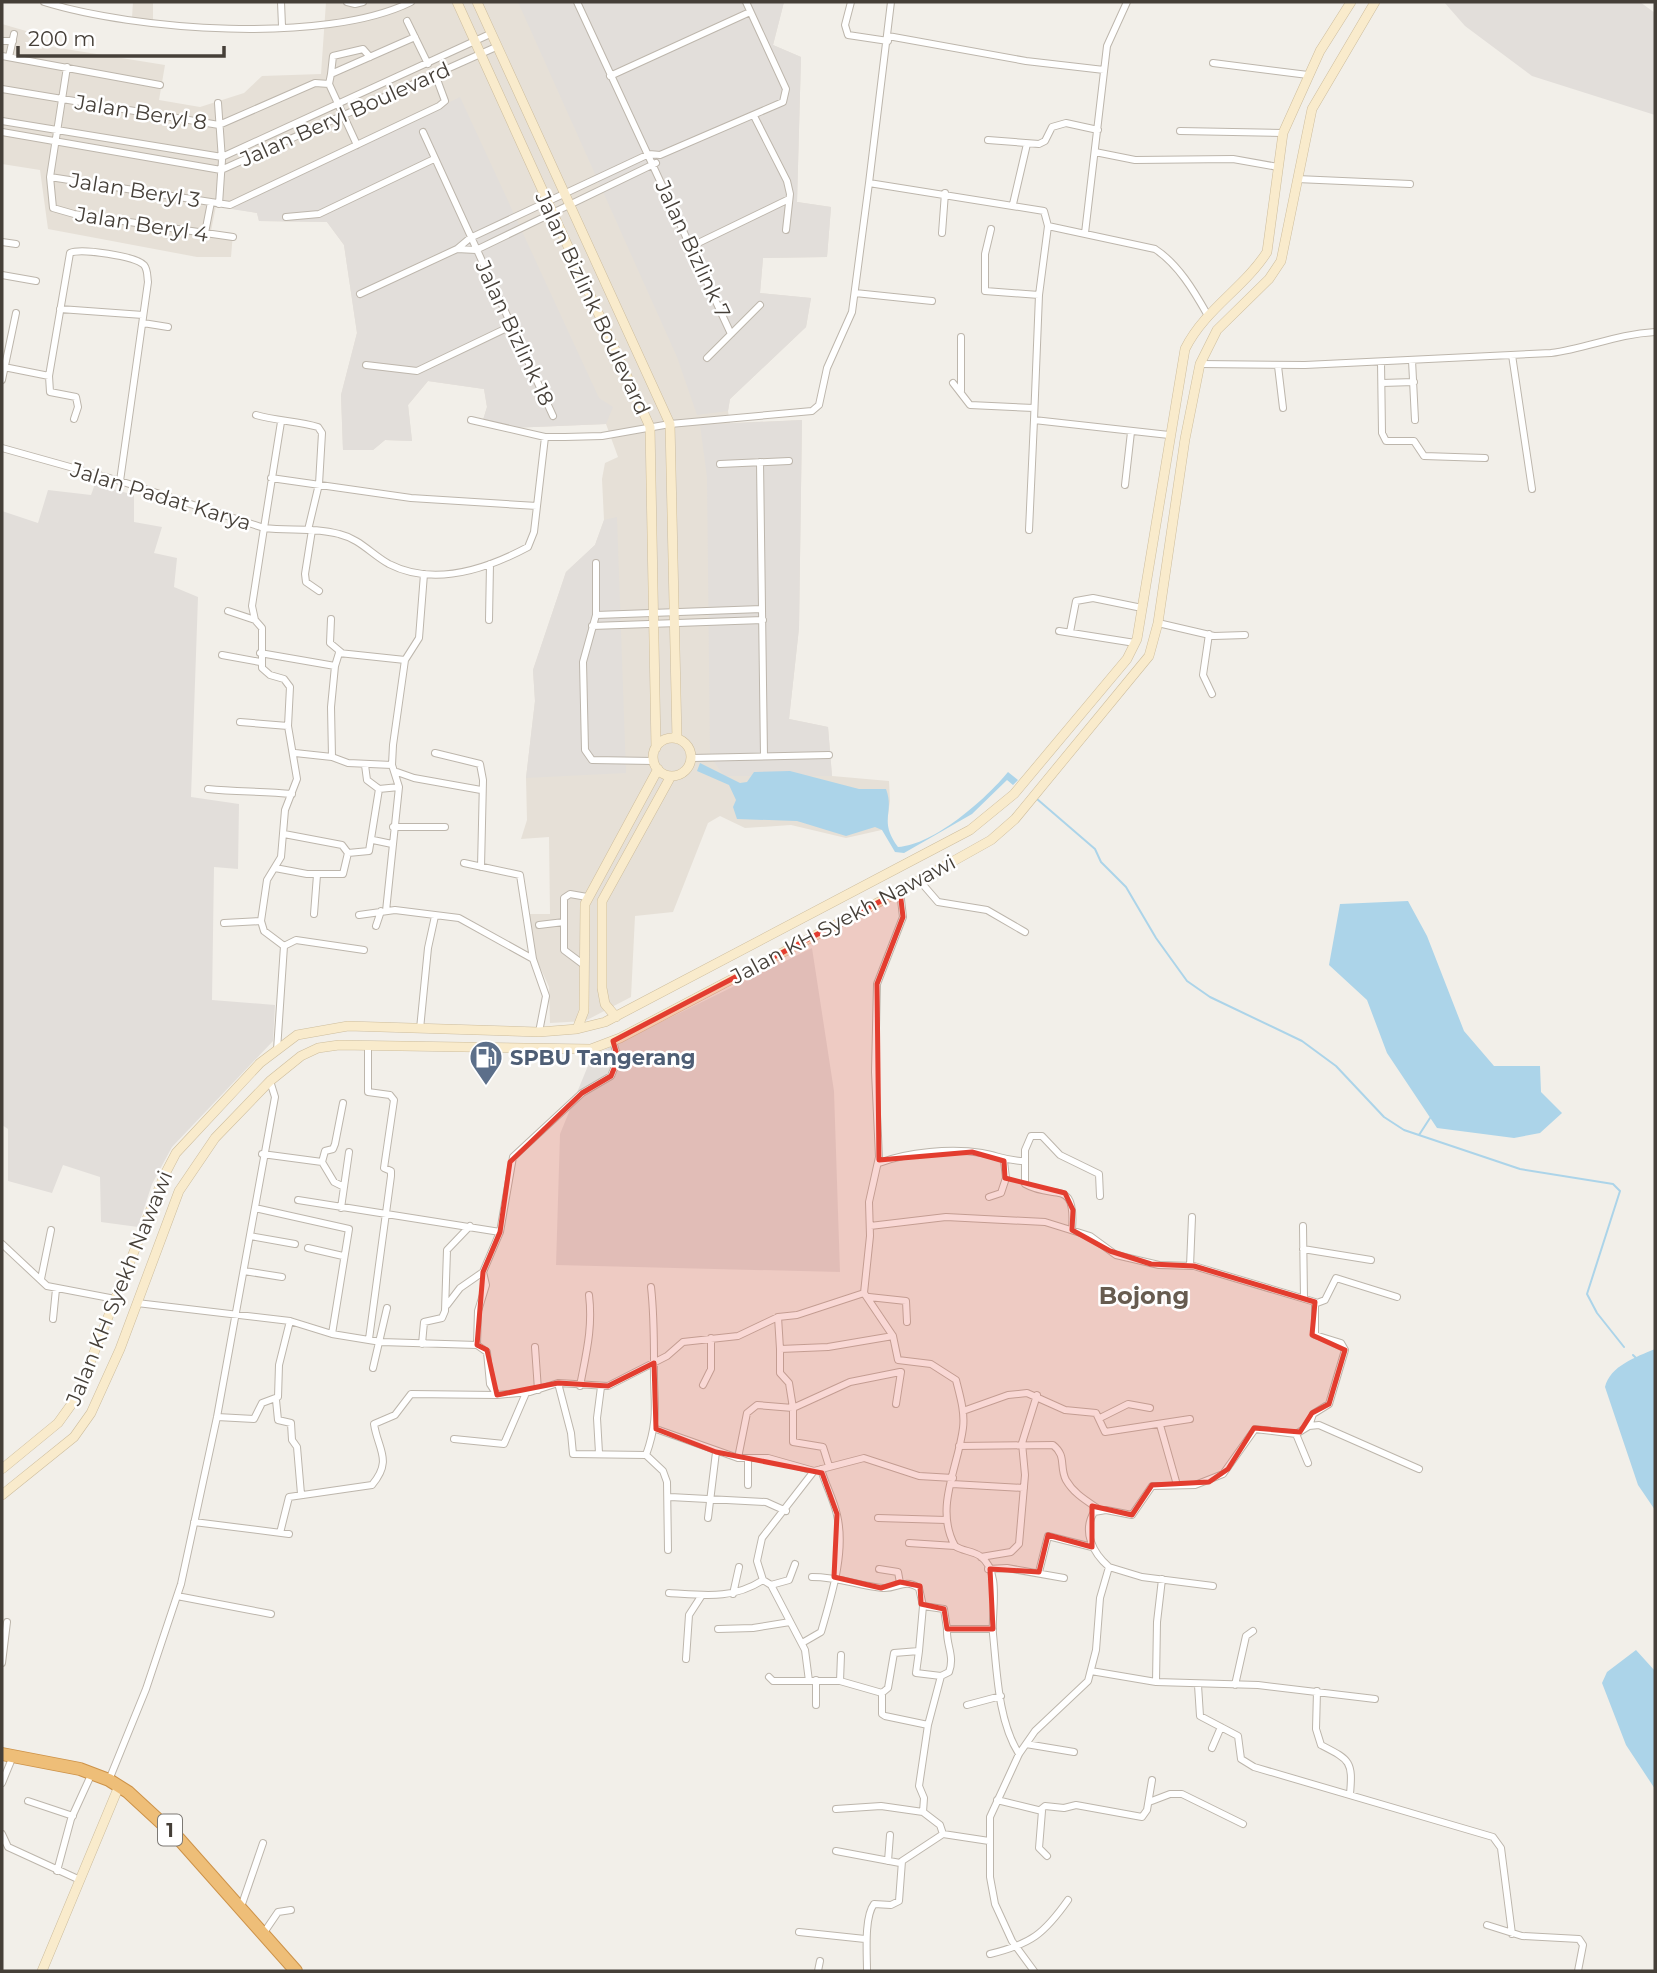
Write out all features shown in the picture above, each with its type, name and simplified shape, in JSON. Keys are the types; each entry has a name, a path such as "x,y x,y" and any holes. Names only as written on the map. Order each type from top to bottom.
{"highway":[{"name":"1","path":"7,1755 60,1763 114,1783 179,1839 296,1971"}],"main road":[{"name":"Jalan Bizlink Boulevard","path":"457,2 545,202 650,427 656,748"},
{"name":"Jalan Bizlink Boulevard","path":"477,2 670,424 677,739"},
{"name":"Jalan KH Syekh Nawawi","path":"2,1469 67,1414 164,1176 176,1153 260,1063 297,1035 348,1026 539,1032 578,1029 616,1017 970,830 1014,794 1127,659 1135,643 1185,349 1207,314 1255,268 1267,252 1283,133 1308,75 1351,2"},
{"name":"Jalan KH Syekh Nawawi","path":"2,1495 83,1427 137,1303 186,1177 215,1138 270,1081 301,1056 318,1048 368,1046 580,1051 613,1041 900,891 991,840 1015,819 1149,656 1158,623 1179,480 1200,364 1217,330 1269,279 1281,261 1312,108 1376,2"},
{"path":"642,406 659,397"},
{"path":"652,448 672,447"},
{"path":"1164,478 1179,480"},
{"path":"578,1029 584,1012 583,965 587,897 656,765 656,748 662,741 677,739 690,749 691,758 685,771 671,776 602,901 602,988 606,1004 616,1017"},
{"path":"656,765 671,776"},
{"path":"42,1971 80,1880 114,1783"}],"street":[{"path":"44,2 60,4 109,19 249,28 359,18 411,2"},
{"path":"281,2 282,26"},
{"path":"347,2 361,3"},
{"name":"Jalan Bizlink 7","path":"577,2 731,334"},
{"path":"360,294 457,250 470,238 649,154 660,155 783,102 786,89 746,2"},
{"path":"851,2 845,24 848,35 888,38 1026,61 1104,70"},
{"path":"471,420 545,437 602,436 670,424 812,411 819,405 827,368 852,312 891,2"},
{"path":"1085,233 1104,70 1112,29 1127,2"},
{"path":"610,76 750,12"},
{"path":"407,21 428,64"},
{"name":"Jalan Beryl Boulevard","path":"2,132 57,136 222,163 342,111 490,34"},
{"path":"2,41 13,37 5,57 160,85"},
{"path":"331,74 415,37"},
{"name":"Jalan Beryl Boulevard","path":"2,121 57,136 222,163 496,47"},
{"path":"357,145 329,83 334,56 363,49 370,57"},
{"path":"1213,63 1308,75"},
{"path":"50,177 67,67"},
{"path":"218,103 222,163 219,204 233,203 445,101 435,74"},
{"path":"219,125 315,83 329,83"},
{"name":"Jalan Beryl 8","path":"2,89 219,125"},
{"path":"754,116 787,181 789,199 786,230"},
{"path":"988,140 1027,144 1045,141 1052,127 1057,124 1098,130"},
{"path":"1180,131 1283,133"},
{"name":"Jalan Bizlink 18","path":"423,132 553,416"},
{"path":"1013,204 1027,144"},
{"path":"1095,152 1135,160 1233,159 1278,167"},
{"path":"457,250 476,250 654,165 660,155"},
{"path":"286,217 319,214 434,159"},
{"name":"Jalan Beryl 3","path":"50,177 219,204"},
{"name":"Jalan Beryl 4","path":"50,177 53,208 74,214 233,237"},
{"path":"1297,179 1410,184"},
{"path":"869,183 1044,211 1048,226 1039,295 1029,530"},
{"path":"942,233 945,194"},
{"path":"692,246 789,199"},
{"path":"205,233 211,202"},
{"path":"1048,226 1142,244 1166,257 1194,292 1207,314"},
{"path":"991,229 985,254 985,290 1039,295"},
{"path":"2,242 16,244"},
{"path":"74,419 78,407 76,397 50,392 49,376 69,257 75,250 137,260 143,264 148,282 120,481"},
{"path":"2,275 36,281"},
{"path":"855,293 932,301"},
{"path":"707,358 760,305"},
{"path":"60,309 143,319 168,327"},
{"path":"2,380 16,313"},
{"path":"366,365 417,371 512,326"},
{"path":"1200,364 1278,366 1512,355 1575,350 1613,336 1655,332"},
{"path":"961,337 962,394"},
{"path":"1512,355 1532,489"},
{"path":"1412,360 1415,420"},
{"path":"1381,362 1382,433 1386,441 1413,441 1424,456 1485,458"},
{"path":"1278,366 1283,408"},
{"path":"4,367 49,376"},
{"path":"1382,383 1413,382"},
{"path":"953,383 966,402 974,406 1034,408"},
{"path":"256,415 281,422 318,427 322,433 319,484 305,575 306,582 319,591"},
{"path":"1034,420 1169,435"},
{"path":"281,422 264,528 310,530 356,539 389,563 424,574 464,572 528,547 534,532 545,437"},
{"path":"1125,485 1130,432"},
{"name":"Jalan Padat Karya","path":"2,448 120,481 264,528 252,606 255,620 262,628 260,662"},
{"path":"720,464 789,461"},
{"path":"760,462 764,756"},
{"path":"271,478 411,498 537,506"},
{"path":"596,563 596,615 583,662 587,757 592,760 656,765"},
{"path":"489,620 490,564"},
{"path":"376,926 384,911 399,787 394,768 405,660 419,638 424,574"},
{"path":"1070,632 1076,601 1093,598 1142,608"},
{"path":"592,625 762,609"},
{"path":"228,611 255,620"},
{"path":"596,615 654,618"},
{"path":"675,617 763,620"},
{"path":"331,619 330,643 342,653"},
{"path":"1158,623 1209,634 1245,635"},
{"path":"1059,631 1135,643"},
{"path":"1209,634 1203,675 1212,694"},
{"path":"260,653 335,666"},
{"path":"332,757 331,707 337,654 405,660"},
{"path":"222,655 260,662 265,673 288,682 288,726 295,753 297,779 285,810 283,850 267,880 261,921 264,931 284,947"},
{"path":"240,722 288,726"},
{"path":"435,752 478,761 483,780 481,867"},
{"path":"295,753 394,768 414,778 481,790"},
{"path":"691,758 829,755"},
{"path":"365,765 367,780 379,789 399,787"},
{"path":"208,789 235,792 248,789 292,794"},
{"path":"348,853 368,853 373,839 379,789"},
{"path":"393,827 445,827"},
{"path":"284,834 342,845 348,853"},
{"path":"373,839 392,844"},
{"path":"275,868 317,875 343,874 348,853"},
{"path":"464,863 520,875 533,959 546,996 539,1032"},
{"path":"314,914 317,875"},
{"path":"919,880 938,902 987,910 1025,932"},
{"path":"900,891 903,917 877,984 875,1072 879,1163 870,1202 867,1295 879,1320 893,1336 896,1356 902,1362 931,1364 956,1380 963,1412 946,1520 955,1546"},
{"path":"583,965 564,950 564,922 566,895 587,897"},
{"path":"359,915 384,911 466,920 492,939 533,959"},
{"path":"420,1029 428,948 435,916"},
{"path":"224,923 261,921"},
{"path":"539,925 564,922"},
{"path":"277,1050 284,947 288,942 296,940 364,950"},
{"path":"422,1344 424,1322 442,1318 447,1305 460,1288 483,1272 500,1232 513,1157 582,1093 611,1076 618,1059 613,1041"},
{"path":"368,1046 368,1092 390,1095 394,1100 384,1168 391,1171 387,1213 369,1339"},
{"path":"114,1783 177,1596 194,1522 237,1314 262,1154 275,1097 270,1081"},
{"path":"343,1103 335,1144 332,1149 325,1151 322,1162 334,1182 344,1187"},
{"path":"1072,1230 1073,1210 1070,1198 1065,1193 1027,1186 1024,1180 1031,1136 1042,1136 1060,1155 1099,1174 1100,1196"},
{"path":"879,1163 914,1155 972,1152 1004,1161 1025,1161"},
{"path":"341,1208 349,1153"},
{"path":"262,1154 322,1162"},
{"path":"989,1197 1001,1193 1006,1178 1004,1161"},
{"path":"1006,1178 1024,1180"},
{"path":"298,1200 500,1232"},
{"path":"255,1208 349,1229 348,1252 343,1256 332,1334"},
{"path":"870,1226 909,1219 975,1217 1045,1222 1090,1236 1116,1255 1159,1265 1190,1266 1317,1303 1325,1300 1334,1279 1342,1278 1397,1297"},
{"path":"1190,1266 1192,1217"},
{"path":"447,1305 444,1256 470,1226"},
{"path":"1303,1226 1304,1298"},
{"path":"41,1279 51,1230"},
{"path":"250,1236 295,1244"},
{"path":"2,1244 56,1289 115,1299"},
{"path":"308,1248 343,1256"},
{"path":"1303,1249 1370,1260"},
{"path":"244,1271 282,1277"},
{"path":"477,1345 478,1311 486,1285 483,1272"},
{"path":"646,1455 656,1429 656,1341 651,1287"},
{"path":"53,1319 56,1289"},
{"path":"280,1533 287,1500 301,1494 372,1485 382,1474 384,1459 374,1424 395,1415 411,1394 497,1395 526,1393 558,1383 601,1387 615,1384 667,1356 683,1342 738,1336 778,1317 797,1315 867,1295 906,1301 907,1322"},
{"path":"580,1386 590,1349 592,1316 589,1296"},
{"path":"137,1303 290,1321 332,1334 380,1342 477,1345 487,1352 490,1384 497,1395"},
{"path":"1309,1426 1312,1414 1329,1404 1345,1350 1341,1343 1315,1335 1317,1303"},
{"path":"373,1368 387,1308"},
{"path":"778,1317 780,1373 789,1384 793,1408 793,1442 823,1447 829,1466"},
{"path":"290,1321 279,1365 279,1392 276,1400 278,1420 291,1423 292,1440 297,1447 301,1494"},
{"path":"780,1349 828,1347 893,1336"},
{"path":"703,1385 711,1369 711,1338"},
{"path":"536,1347 538,1390"},
{"path":"896,1404 902,1362"},
{"path":"738,1458 747,1412 757,1405 793,1408 850,1382 901,1372"},
{"path":"558,1383 573,1441 572,1452 586,1456 599,1453 646,1455 663,1471 670,1497 668,1550"},
{"path":"599,1453 597,1418 601,1387"},
{"path":"454,1439 504,1444 526,1393"},
{"path":"963,1412 1008,1395 1037,1395 1065,1410 1096,1413 1105,1432 1190,1419"},
{"path":"908,1543 955,1546 981,1557 1017,1549 1024,1488 1022,1444 1037,1395"},
{"path":"217,1417 254,1419 262,1403 276,1400"},
{"path":"1100,1418 1128,1404 1150,1408"},
{"path":"1160,1425 1177,1485"},
{"path":"959,1446 1053,1445 1059,1450 1067,1481 1080,1497 1100,1510 1132,1515 1153,1486 1209,1482 1223,1474 1255,1429 1297,1434 1309,1426 1319,1425 1419,1469"},
{"path":"656,1429 738,1458 768,1458 818,1470"},
{"path":"1297,1434 1308,1463"},
{"path":"708,1518 716,1452"},
{"path":"816,1704 813,1680 802,1643 771,1585 763,1580 757,1561 758,1548 767,1531 818,1470 864,1458 919,1476 1024,1488"},
{"path":"748,1459 748,1485"},
{"path":"802,1643 821,1632 839,1542 837,1514 818,1470"},
{"path":"670,1497 766,1502 786,1511"},
{"path":"1091,1547 1091,1518 1100,1510"},
{"path":"878,1518 946,1520"},
{"path":"194,1522 289,1534"},
{"path":"1040,1572 1048,1536 1091,1547 1109,1567 1161,1579 1213,1586"},
{"path":"981,1557 988,1569 995,1601 993,1629 1001,1696 1008,1730 1019,1754"},
{"path":"771,1585 789,1580 795,1564"},
{"path":"733,1594 739,1567"},
{"path":"1034,1971 1018,1948 995,1904 990,1877 990,1817 1019,1754 1044,1719 1082,1689 1091,1671 1100,1598 1109,1567"},
{"path":"988,1569 1007,1568 1064,1578"},
{"path":"879,1569 898,1572 900,1583"},
{"path":"812,1577 834,1577 881,1588 900,1583 919,1588 923,1606 916,1673 941,1676 949,1672 952,1653 946,1643 944,1609 923,1606"},
{"path":"1156,1682 1161,1579"},
{"path":"669,1593 733,1594 763,1580"},
{"path":"686,1659 689,1615 702,1595"},
{"path":"177,1596 271,1614"},
{"path":"2,1663 7,1622"},
{"path":"718,1629 753,1628 790,1622"},
{"path":"947,1629 993,1629"},
{"path":"1235,1685 1246,1636 1253,1631"},
{"path":"882,1693 888,1688 894,1653 919,1651"},
{"path":"840,1681 841,1655"},
{"path":"1091,1671 1156,1682 1317,1691 1375,1699"},
{"path":"923,1812 924,1798 919,1786 928,1725 941,1676"},
{"path":"769,1677 773,1681 840,1681 882,1693"},
{"path":"1198,1685 1198,1712 1238,1736 1241,1759 1254,1768 1493,1837 1501,1848 1512,1934"},
{"path":"1317,1691 1316,1729 1321,1745 1347,1759 1352,1768 1350,1794"},
{"path":"882,1693 882,1714 928,1725"},
{"path":"967,1704 1001,1696"},
{"path":"1212,1748 1221,1727"},
{"path":"1026,1744 1074,1752"},
{"path":"2,1783 7,1755"},
{"path":"57,1871 73,1816 92,1773"},
{"path":"1040,1810 1045,1806 1064,1808 1076,1805 1142,1817 1146,1814 1152,1780"},
{"path":"1149,1802 1170,1794 1182,1794 1243,1824"},
{"path":"997,1800 1040,1810"},
{"path":"28,1801 73,1816"},
{"path":"836,1809 881,1806 923,1812 940,1825 943,1834"},
{"path":"1040,1810 1042,1824 1039,1848 1047,1856"},
{"path":"2,1834 8,1847 80,1880"},
{"path":"836,1851 900,1863 943,1834 989,1841"},
{"path":"888,1861 890,1835"},
{"path":"240,1909 263,1843"},
{"path":"867,1971 865,1939 872,1905 891,1905 899,1901 903,1876 900,1863"},
{"path":"990,1954 1018,1948 1041,1935 1068,1900"},
{"path":"263,1934 278,1912 291,1910"},
{"path":"1487,1925 1512,1934 1579,1938 1583,1942 1578,1971"},
{"path":"799,1932 865,1939"},
{"path":"818,1971 820,1961"}],"highlighted area":[{"path":"900,891 903,917 877,984 879,1160 972,1152 1004,1161 1005,1178 1065,1193 1073,1210 1072,1230 1110,1251 1151,1264 1194,1266 1315,1302 1312,1335 1345,1350 1329,1404 1312,1413 1300,1432 1254,1428 1228,1469 1209,1482 1152,1485 1132,1515 1092,1506 1092,1547 1048,1535 1039,1572 990,1569 993,1629 947,1629 944,1609 921,1604 920,1586 900,1582 881,1588 834,1577 837,1514 822,1473 716,1452 656,1429 654,1363 608,1386 558,1383 497,1395 487,1350 477,1345 478,1311 483,1272 500,1232 510,1162 582,1093 611,1076 618,1059 613,1041"}],"shaded area":[{"path":"133,2 153,2 153,20 132,18"},
{"path":"326,2 784,2 773,45 801,57 797,202 831,207 827,257 763,258 760,293 811,298 806,327 730,399 728,411 730,423 802,420 799,628 789,719 828,727 832,776 889,781 890,801 886,829 846,838 791,825 745,828 720,816 708,823 673,912 635,916 631,997 585,1021 550,1023 549,987 535,956 527,914 550,914 549,837 521,839 527,820 526,778 535,701 533,670 566,572 595,545 604,520 602,479 605,463 618,457 606,424 510,428 483,420 487,407 484,389 428,381 408,405 412,441 385,440 373,450 343,450 341,395 357,333 344,245 327,222 259,221 257,213 216,206 211,231 233,233 231,257 197,257 48,229 40,170 2,164 2,24 33,33 28,43 165,65 159,100 200,107 244,93 262,76 321,74"},
{"path":"518,2 784,2 773,45 801,57 797,202 831,207 827,257 763,258 760,293 811,298 806,327 730,399 728,411 697,415 677,357"},
{"path":"1444,2 1640,2 1655,13 1655,115 1532,76 1465,26"},
{"path":"460,97 599,398 613,407 606,424 510,428 483,420 487,407 484,389 428,381 408,405 412,441 385,440 373,450 343,450 341,395 357,333 344,245 327,222 259,221 257,213 231,209"},
{"path":"802,420 799,628 789,719 828,727 832,776 724,776 710,756 707,477 700,425"},
{"path":"95,484 134,495 134,522 162,527 154,553 177,558 174,587 198,597 191,797 239,804 238,869 214,867 212,1000 275,1005 273,1041 172,1147 152,1184 138,1227 101,1222 100,1177 63,1165 52,1193 8,1181 8,1129 2,1125 2,511 38,523 48,490 91,495"},
{"path":"617,517 626,773 526,778 535,701 533,670 566,572 595,545 604,520"},
{"path":"812,948 834,1091 840,1272 556,1265 560,1134 592,1056"}],"water":[{"path":"700,763 740,783 747,782 754,772 790,771 859,789 886,789 889,830 898,847 912,844 943,830 987,795 1008,772 1018,780 1013,785 1007,780 972,814 904,853 895,852 882,830 875,827 846,836 797,821 737,819 733,807 736,800 729,785 697,771"},
{"path":"1408,901 1427,936 1464,1031 1494,1066 1540,1066 1541,1092 1562,1113 1540,1133 1514,1138 1437,1128 1387,1053 1367,1000 1329,965 1340,904"},
{"path":"1655,1349 1655,1510 1638,1485 1605,1387 1612,1373 1618,1368"},
{"path":"1636,1650 1655,1671 1655,1789 1626,1745 1602,1683 1607,1672"}],"waterway":[{"path":"1037,799 1095,849 1101,862 1126,887 1156,938 1187,981 1210,997 1302,1041 1336,1066 1384,1117 1404,1130 1520,1169 1613,1184 1620,1191 1587,1294 1597,1313 1624,1347"},
{"path":"1419,1135 1430,1118"},
{"path":"1633,1355 1637,1359"}],"place":[{"name":"SPBU Tangerang","path":"486,1087"}],"district":[{"name":"Bojong","path":"1144,1295"}]}
